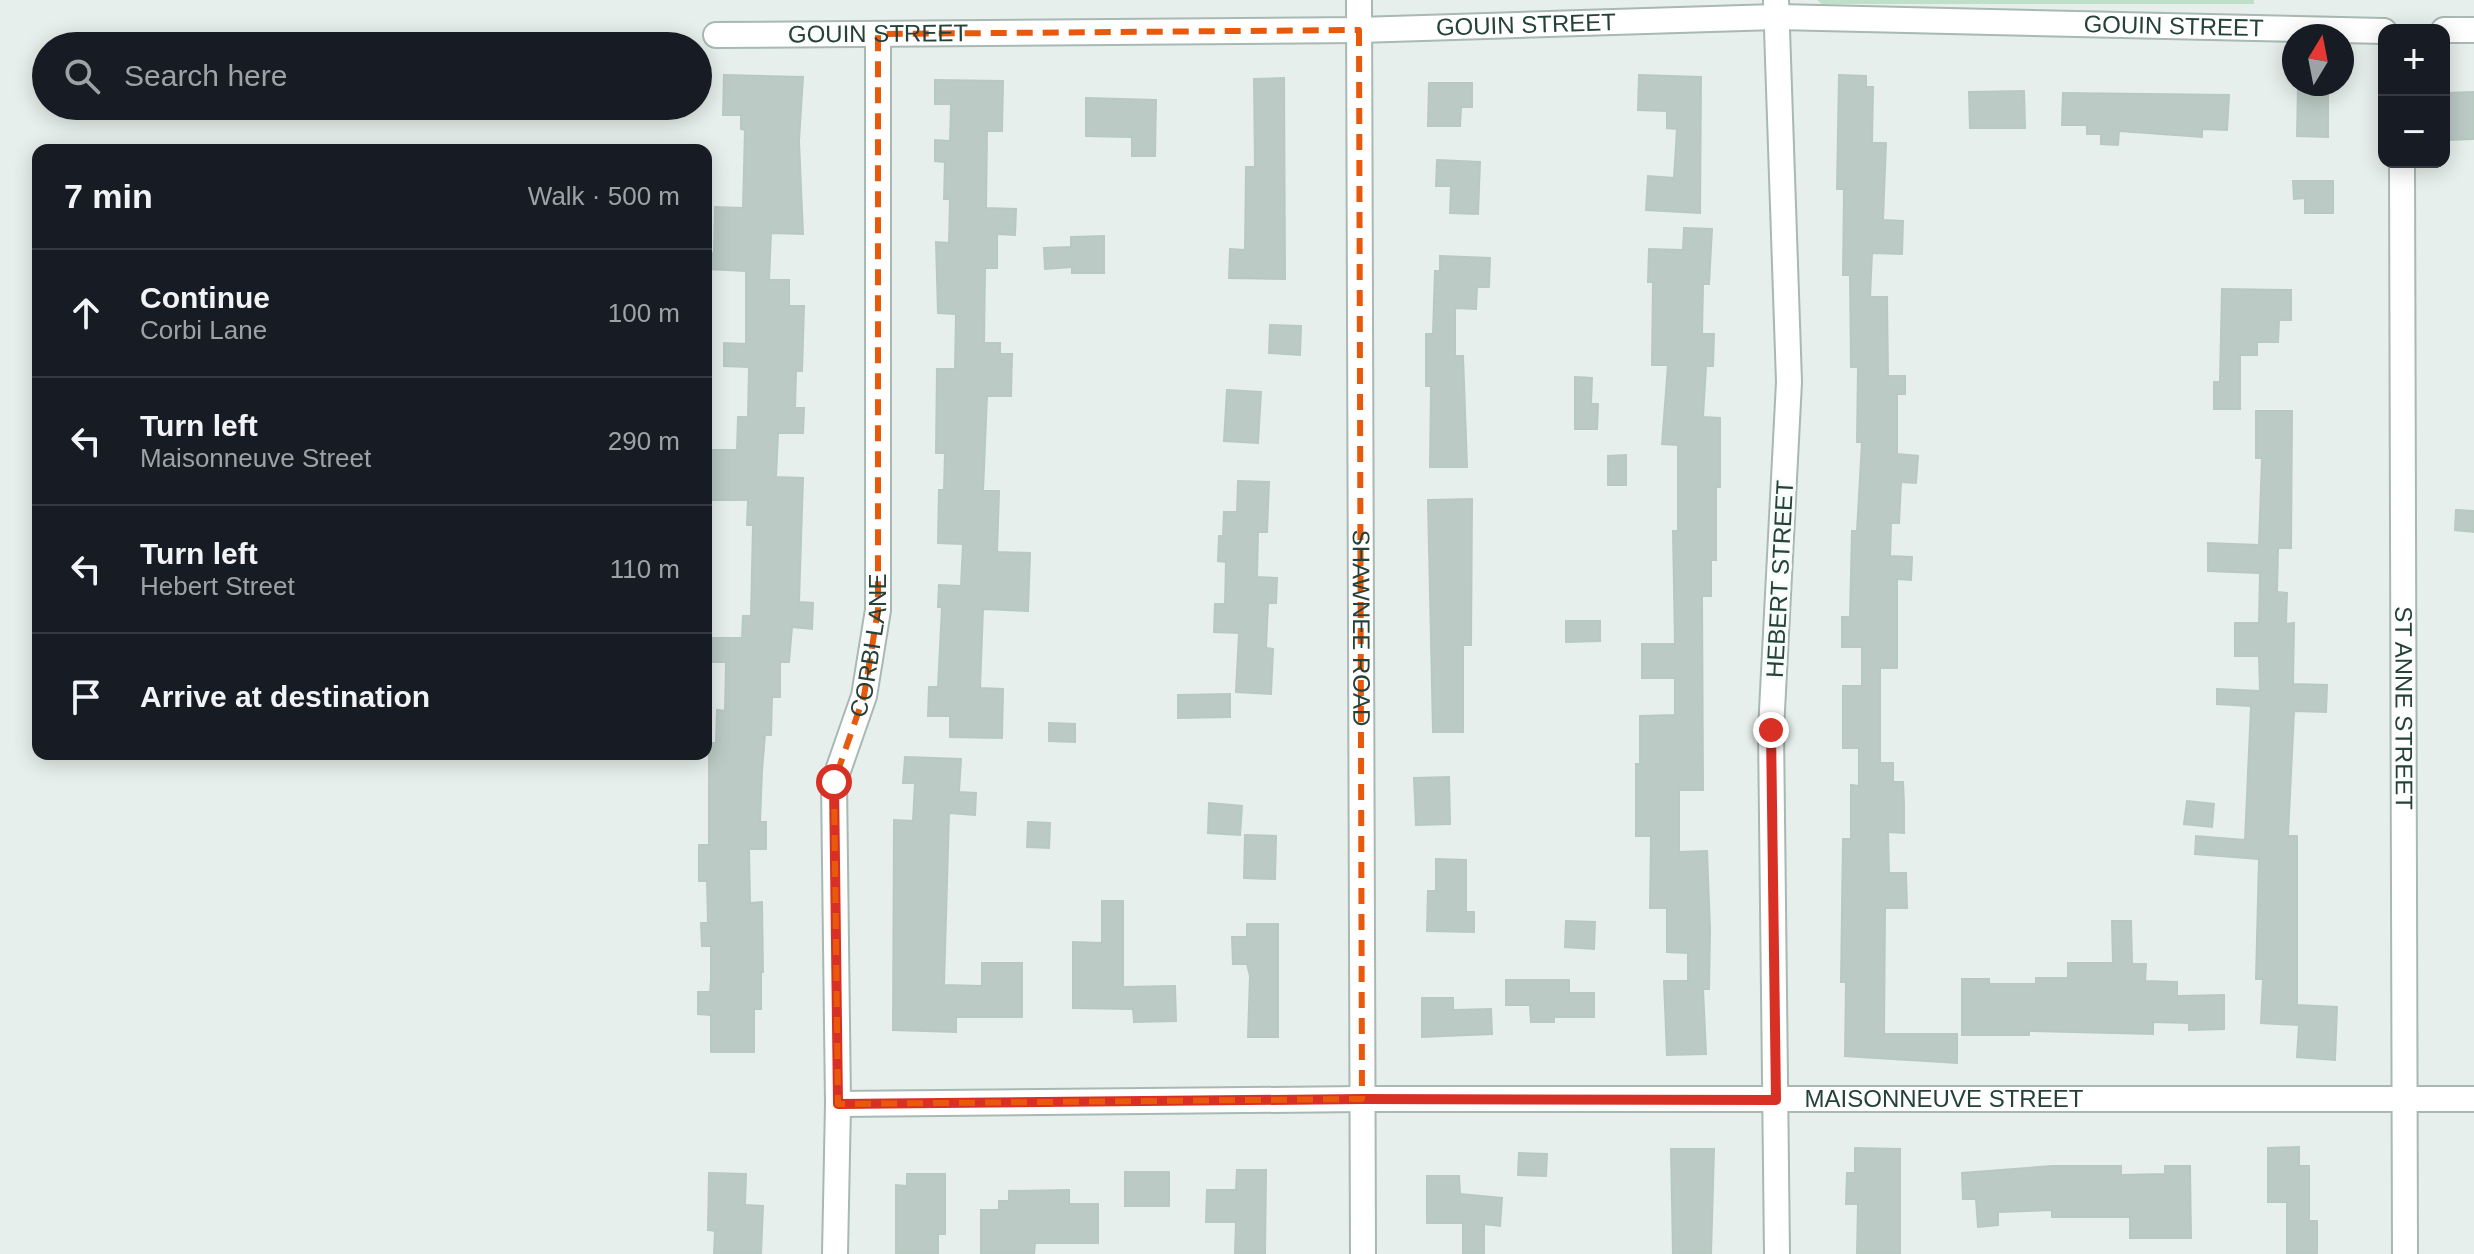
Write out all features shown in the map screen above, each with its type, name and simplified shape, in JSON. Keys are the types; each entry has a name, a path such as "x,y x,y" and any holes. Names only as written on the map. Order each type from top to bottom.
{"street":[{"name":"SHAWNEE ROAD","path":"1359,0 1363,1254"},
{"name":"GOUIN STREET","path":"716,35 1359,30 1776,8 2378,31"},
{"name":"HEBERT STREET","path":"1776,8 1789,382 1771,730 1777,1254"},
{"path":"2450,30 2474,30"},
{"name":"CORBI LANE","path":"835,1254 838,1104 834,782 864,696 878,610 878,34"},
{"name":"ST ANNE STREET","path":"2402,168 2405,1254"},
{"name":"MAISONNEUVE STREET","path":"838,1104 1362,1099 2474,1099"}],"highlighted area":[{"path":"1359,30 1362,1099 838,1104 834,782 864,696 878,610 878,34"}],"green space":[{"path":"1817,0 2254,0 2254,4 1822,4"}],"building":[{"path":"724,75 803,77 799,141 803,234 771,233 769,280 789,280 789,306 804,306 802,371 796,371 795,408 804,408 803,433 778,433 776,477 803,478 799,602 813,603 812,629 792,627 789,662 780,662 780,697 772,697 771,735 765,735 762,771 760,822 766,822 766,849 749,849 750,903 762,902 763,972 761,1009 754,1009 754,1052 711,1052 711,1015 698,1014 698,992 710,992 711,981 711,946 702,946 701,923 708,923 707,881 699,881 699,845 709,845 709,760 712,760 712,743 716,743 717,710 725,711 726,662 712,662 712,638 742,638 743,616 751,616 753,525 747,525 748,500 712,500 712,450 737,450 738,417 748,417 749,367 724,366 724,343 746,344 746,271 712,269 715,207 743,208 745,130 741,129 741,115 723,115"},
{"path":"1639,75 1701,77 1700,213 1646,210 1648,176 1674,178 1677,129 1667,128 1667,111 1638,110"},
{"path":"1839,75 1866,76 1866,87 1873,87 1872,143 1886,143 1883,220 1903,221 1902,254 1872,253 1870,297 1887,297 1888,376 1905,376 1905,394 1897,394 1897,454 1918,456 1916,483 1901,482 1899,523 1891,523 1890,556 1912,557 1911,580 1897,579 1897,668 1880,668 1880,763 1893,763 1893,782 1903,782 1904,804 1904,833 1888,832 1889,873 1906,873 1907,908 1885,908 1884,1034 1957,1034 1957,1063 1845,1056 1846,982 1841,982 1843,839 1851,839 1851,785 1859,786 1859,748 1843,748 1843,686 1862,686 1862,647 1842,647 1842,617 1850,617 1852,531 1857,531 1862,442 1857,442 1858,367 1851,367 1850,275 1843,275 1844,189 1837,189"},
{"path":"1284,78 1285,279 1229,278 1230,249 1245,250 1246,167 1255,167 1254,79"},
{"path":"935,80 1003,81 1002,131 987,131 986,208 1016,209 1015,235 997,234 997,268 985,268 984,343 1000,343 1000,354 1012,354 1011,396 987,396 983,491 999,491 997,552 1030,553 1028,611 983,609 980,688 1003,689 1002,738 950,737 950,716 928,716 929,687 938,687 942,607 938,607 939,585 961,586 963,544 938,543 939,490 944,490 945,453 936,453 937,369 955,369 956,314 938,313 936,242 949,243 950,199 944,199 945,162 935,161 935,140 950,141 951,104 935,104"},
{"path":"1429,83 1472,83 1472,107 1461,107 1460,126 1428,126"},
{"path":"2024,91 2025,128 1970,128 1969,92"},
{"path":"2474,92 2474,139 2450,140 2450,93"},
{"path":"2063,93 2229,95 2227,130 2202,129 2202,137 2119,131 2118,145 2101,144 2101,134 2087,134 2087,125 2062,125"},
{"path":"2298,96 2328,96 2328,137 2297,136"},
{"path":"1086,98 1156,100 1155,156 1132,156 1132,137 1086,136"},
{"path":"1437,160 1480,162 1478,214 1450,213 1451,186 1436,186"},
{"path":"2293,181 2333,181 2333,213 2305,213 2305,198 2294,199"},
{"path":"1684,228 1712,229 1709,284 1703,284 1702,334 1714,334 1713,366 1706,366 1703,417 1720,418 1720,487 1716,487 1716,560 1711,560 1711,596 1702,596 1703,790 1679,790 1679,852 1707,851 1710,929 1709,989 1703,989 1706,1054 1667,1055 1664,981 1688,981 1688,953 1667,952 1667,908 1650,908 1651,836 1636,836 1636,764 1640,764 1640,716 1675,715 1675,678 1642,678 1642,644 1675,644 1673,531 1678,531 1678,445 1662,444 1668,365 1652,365 1653,282 1648,282 1649,249 1683,250"},
{"path":"1104,236 1104,273 1072,273 1072,267 1045,269 1044,248 1071,247 1071,237"},
{"path":"1440,256 1490,258 1489,287 1477,287 1476,309 1455,308 1455,356 1463,356 1467,467 1430,467 1431,386 1426,386 1426,334 1433,334 1435,271 1440,271"},
{"path":"2222,289 2291,290 2291,320 2279,320 2278,342 2257,342 2257,355 2240,355 2240,409 2214,409 2214,382 2220,382"},
{"path":"1270,325 1301,326 1300,355 1269,353"},
{"path":"1575,377 1592,378 1591,404 1598,404 1597,429 1575,429"},
{"path":"1227,390 1261,392 1258,443 1224,441"},
{"path":"2256,411 2292,411 2291,548 2278,548 2277,592 2287,593 2286,624 2294,623 2293,684 2327,685 2326,712 2294,711 2288,836 2297,836 2297,1005 2337,1007 2335,1060 2297,1057 2299,1025 2261,1023 2263,979 2256,979 2259,859 2195,854 2196,836 2245,840 2251,706 2217,704 2217,689 2260,691 2259,656 2235,656 2235,623 2259,623 2260,573 2208,571 2208,543 2259,545 2262,458 2256,458"},
{"path":"1626,455 1626,485 1608,485 1608,456"},
{"path":"1238,481 1269,482 1267,532 1258,532 1257,577 1277,578 1276,603 1268,603 1266,648 1273,649 1271,694 1236,692 1239,633 1214,632 1215,604 1225,604 1226,562 1218,561 1219,536 1223,536 1224,512 1237,512"},
{"path":"1472,499 1471,645 1463,645 1463,732 1433,732 1428,500"},
{"path":"2456,510 2474,511 2474,532 2455,530"},
{"path":"1566,621 1600,621 1600,641 1566,642"},
{"path":"1230,694 1230,717 1178,718 1178,695"},
{"path":"1049,723 1075,724 1075,742 1049,741"},
{"path":"905,757 961,759 959,792 976,793 975,815 949,813 944,985 982,986 982,963 1022,963 1022,1017 956,1017 956,1032 893,1030 894,820 913,821 915,783 903,783"},
{"path":"1449,777 1450,824 1416,825 1414,778"},
{"path":"2187,801 2214,804 2212,827 2184,824"},
{"path":"1209,803 1242,806 1240,835 1208,833"},
{"path":"1028,822 1050,823 1049,848 1027,847"},
{"path":"1245,835 1276,836 1275,879 1244,878"},
{"path":"1436,859 1466,860 1466,912 1474,912 1474,932 1427,931 1428,891 1436,891"},
{"path":"1102,901 1123,901 1123,987 1175,986 1176,1021 1134,1022 1133,1009 1073,1008 1073,942 1102,943"},
{"path":"1566,921 1595,922 1594,949 1565,947"},
{"path":"2112,921 2131,921 2132,964 2146,964 2145,981 2177,982 2177,996 2224,995 2224,1029 2189,1030 2189,1023 2153,1022 2153,1034 2029,1031 2029,1035 1962,1035 1962,979 1989,979 1989,984 2036,984 2036,978 2068,978 2068,963 2113,963"},
{"path":"1247,924 1278,924 1278,1037 1248,1037 1250,976 1247,964 1233,964 1232,937 1247,937"},
{"path":"1506,980 1569,980 1569,993 1594,993 1594,1017 1554,1017 1554,1022 1531,1022 1530,1005 1506,1005"},
{"path":"1422,998 1453,998 1453,1010 1491,1009 1492,1034 1422,1037"},
{"path":"2299,1147 2299,1166 2309,1166 2309,1221 2317,1221 2317,1254 2287,1254 2287,1202 2268,1202 2268,1148"},
{"path":"1855,1148 1900,1149 1900,1254 1857,1254 1858,1204 1846,1204 1847,1173 1855,1173"},
{"path":"1671,1149 1714,1149 1711,1254 1673,1254"},
{"path":"1519,1153 1547,1154 1546,1176 1518,1175"},
{"path":"2052,1166 2121,1166 2121,1175 2165,1174 2165,1166 2190,1166 2191,1238 2130,1238 2130,1217 2052,1217 2052,1210 1998,1212 1998,1225 1978,1227 1976,1199 1963,1199 1962,1173"},
{"path":"1237,1170 1266,1170 1265,1254 1235,1254 1236,1222 1206,1222 1207,1190 1236,1190"},
{"path":"1125,1172 1169,1172 1169,1206 1125,1206"},
{"path":"709,1173 746,1174 745,1205 763,1206 761,1254 714,1254 715,1231 708,1230"},
{"path":"907,1174 945,1174 945,1234 938,1234 938,1254 896,1254 896,1185 907,1186"},
{"path":"1427,1176 1459,1176 1460,1194 1502,1198 1500,1226 1484,1224 1484,1254 1463,1254 1463,1223 1427,1223"},
{"path":"1069,1190 1069,1204 1098,1204 1098,1243 1035,1243 1034,1254 981,1254 981,1210 999,1210 999,1201 1009,1201 1009,1191"}],"route":[{"path":"834,782 838,1104 1362,1099 1776,1100 1771,730"}]}
